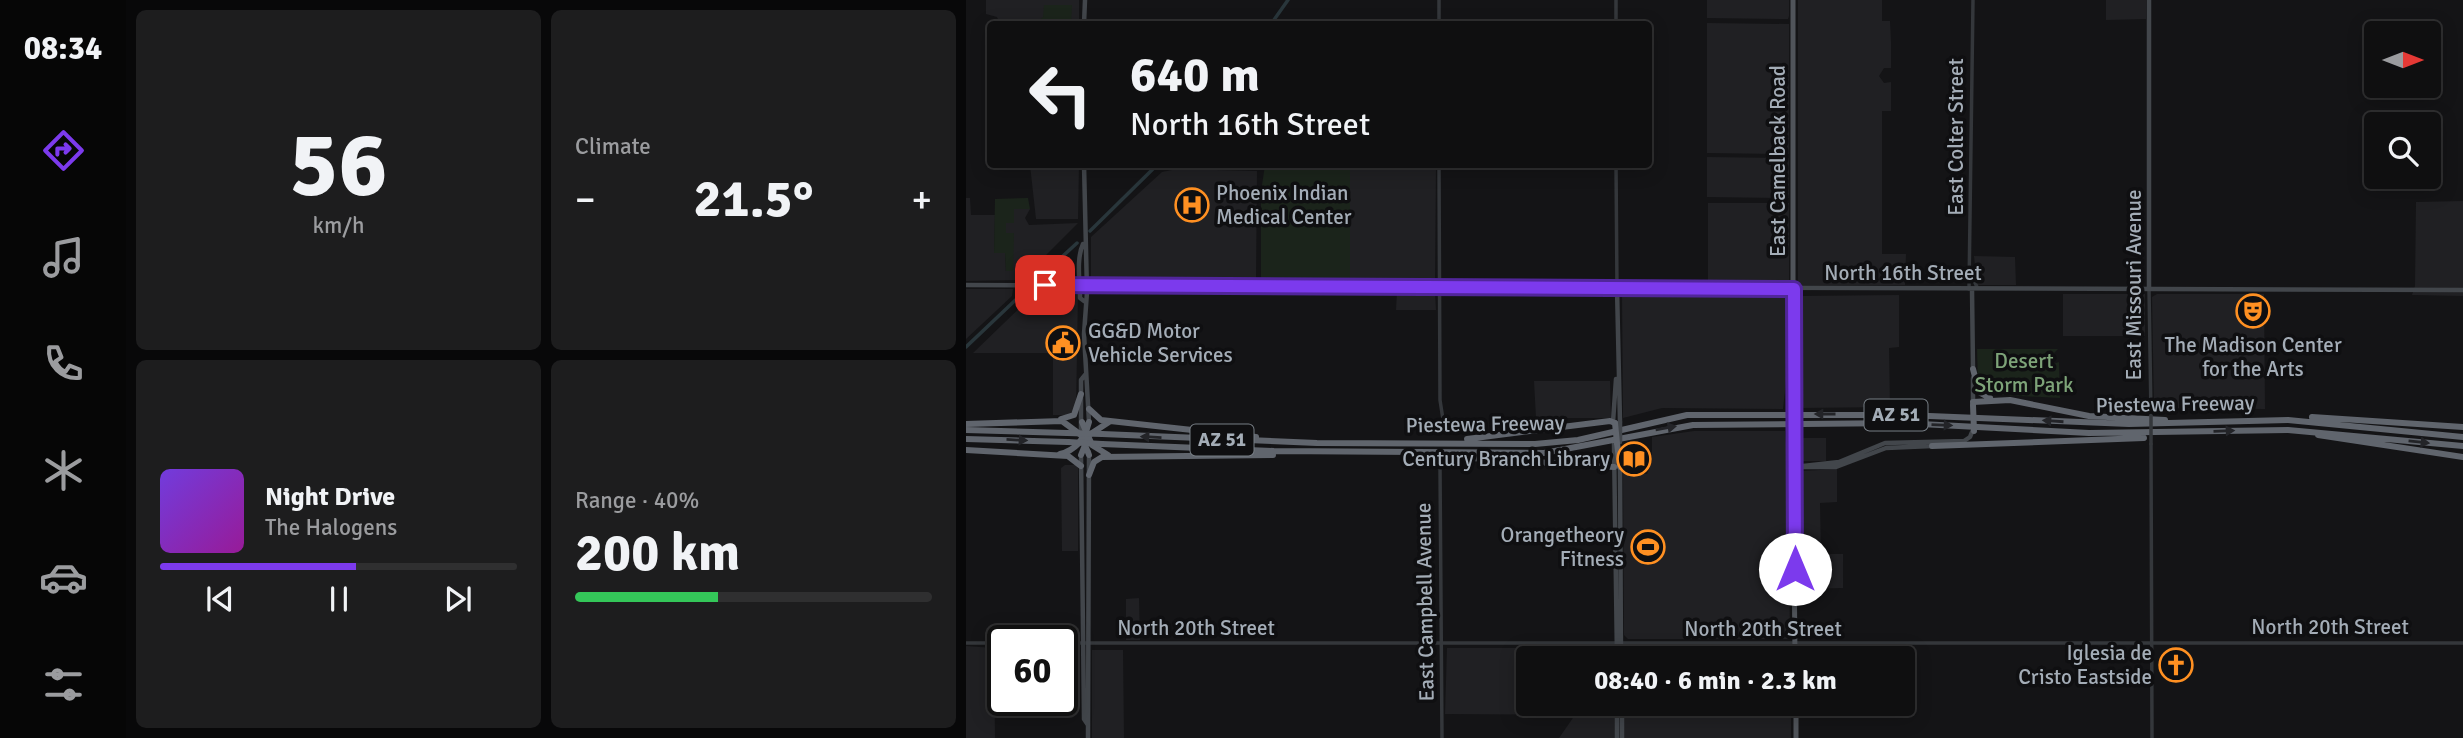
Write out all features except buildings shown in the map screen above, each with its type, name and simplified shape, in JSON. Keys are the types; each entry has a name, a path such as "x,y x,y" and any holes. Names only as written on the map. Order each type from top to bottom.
{"highway":[{"path":"1973,369 1979,392 1992,399"},
{"path":"966,424 1053,420 1074,415 1081,394"},
{"path":"1983,445 1974,433 1973,404 1992,399 2026,402 2109,418 2219,422"},
{"path":"1089,409 1098,420 1261,438 1342,442"},
{"name":"Piestewa Freeway","path":"966,430 1342,442 1557,442 1661,419 1698,415 1943,415 2129,424 2279,420 2463,437"},
{"path":"2279,420 2288,416 2316,417 2463,427"},
{"path":"1053,420 1069,424 1098,451 1117,456"},
{"path":"1085,422 1089,455"},
{"path":"1051,455 1071,450 1100,425 1114,422"},
{"path":"1381,452 1617,467 1615,422 1500,436 1382,442"},
{"name":"Piestewa Freeway","path":"966,439 1341,452 1555,452 1669,428 1705,424 1902,423 2090,433 2278,430 2463,446"},
{"path":"2278,430 2463,457"},
{"path":"1932,446 2153,437 2170,433"},
{"path":"1081,455 1085,438"},
{"path":"966,450 1070,457 1081,466"},
{"path":"1089,475 1096,460 1117,456 1341,452"}],"main road":[{"path":"1084,0 1084,21"},
{"name":"East Camelback Road","path":"1793,0 1795,644"},
{"name":"East Missouri Avenue","path":"2149,0 2149,289"},
{"path":"1084,168 1087,285 1084,301 1085,375 1088,380 1089,409 1085,422"},
{"path":"1084,243 1080,251 1080,298 1084,301"},
{"name":"North 16th Street","path":"966,285 2463,290"},
{"path":"1615,422 1617,288"},
{"name":"East Colter Street","path":"1973,289 1973,404"},
{"path":"1085,375 1081,380 1085,422"},
{"path":"1793,467 1836,467 1886,448 1969,443 1974,433"},
{"path":"1793,467 1839,462 1885,443 1964,440 1974,433"},
{"path":"1081,455 1086,643"},
{"path":"1088,738 1088,725 1084,719 1089,455"},
{"path":"1617,467 1619,645"},
{"path":"1620,716 1620,738"},
{"path":"1796,716 1797,738"}],"street":[{"path":"1439,0 1439,21"},
{"path":"1616,0 1616,21"},
{"name":"East Colter Street","path":"1973,0 1973,289"},
{"path":"1439,168 1440,419 1444,426"},
{"path":"1616,168 1617,288"},
{"name":"East Colter Street","path":"1971,274 1973,289"},
{"name":"East Missouri Avenue","path":"2149,289 2152,738"},
{"name":"East Campbell Avenue","path":"1440,467 1442,738"},
{"path":"966,643 987,643"},
{"name":"North 20th Street","path":"1078,643 2463,643"}],"shaded area":[{"path":"986,0 1079,0 1079,21 999,21 997,17 986,14"},
{"path":"1707,0 1789,0 1789,16 1788,19 1707,18"},
{"path":"1798,0 1882,0 1882,21 1890,21 1891,68 1884,68 1879,76 1884,83 1891,82 1891,111 1882,111 1882,254 1906,254 1905,285 1802,285 1798,282"},
{"path":"2106,0 2146,0 2146,19 2106,20"},
{"path":"1707,23 1789,24 1789,154 1707,153"},
{"path":"1707,157 1789,158 1789,198 1707,197"},
{"path":"1030,168 1079,168 1078,219 1036,219"},
{"path":"1350,168 1436,168 1435,283 1350,283"},
{"name":"Phoenix Indian Medical Center","path":"1177,169 1257,171 1256,281 1091,282 1091,237 1162,172"},
{"path":"966,198 970,198 971,215 995,215 994,252 1005,253 1006,271 1013,233 1006,234 1006,222 1014,209 1030,209 1025,218 1029,225 1078,223 1021,280 966,281"},
{"path":"2463,201 2463,296 2412,295 2415,286 2416,202"},
{"path":"1708,203 1789,203 1789,284 1708,285"},
{"path":"1974,256 2015,257 2016,285 1977,285"},
{"path":"966,289 1013,289 1012,296 966,339"},
{"path":"1038,290 1075,290 1078,293 1076,410 1070,415 1053,415 1053,353 973,353"},
{"path":"1397,292 1435,293 1436,310 1396,310"},
{"path":"2063,294 2145,294 2145,336 2063,336"},
{"path":"2157,294 2264,294 2265,409 2154,408 2152,297"},
{"path":"1622,295 1788,297 1789,354 1783,409 1662,408 1623,418"},
{"path":"1899,295 1899,347 1889,348 1890,407 1800,408 1800,296"},
{"path":"1534,381 1610,381 1611,418 1536,418"},
{"path":"1694,431 1785,431 1790,637 1787,639 1628,639 1624,635 1623,473 1647,474 1652,462 1652,437"},
{"path":"1801,438 1826,438 1826,461 1803,461"},
{"path":"1065,465 1077,465 1078,468 1078,551 1062,551 1061,468"},
{"path":"1837,469 1837,502 1820,503 1821,554 1843,554 1843,588 1800,589 1799,474 1802,471"},
{"path":"1139,598 1140,640 1126,640 1126,599"},
{"path":"966,646 987,648 987,716 995,716 995,738 966,738"},
{"path":"1447,648 1516,648 1516,715 1445,714"},
{"path":"1092,650 1123,650 1124,738 1092,738"},
{"path":"1574,716 1615,716 1615,738 1559,738"},
{"path":"1624,716 1791,716 1791,738 1624,738"}],"green space":[{"path":"1044,5 1072,5 1071,21 1038,21 1043,17"},
{"path":"1265,168 1350,168 1350,283 1261,281 1261,192"},
{"path":"1028,198 1030,209 1014,209 1014,223 1006,223 1006,233 1014,233 1013,271 1006,271 1005,253 994,253 995,199"},
{"name":"Desert Storm Park","path":"1977,349 2058,349 2049,358 2053,364 2059,362 2060,398 1983,394 1978,386"}],"waterway":[{"path":"1273,21 1288,0"},
{"path":"1090,231 1154,168"},
{"path":"1037,280 1077,243"},
{"path":"966,347 1026,290"}],"place":[{"name":"Phoenix Indian Medical Center","path":"1192,205"},
{"name":"The Madison Center for the Arts","path":"2253,311"},
{"name":"GG&D Motor Vehicle Services","path":"1063,343"},
{"name":"Century Branch Library","path":"1634,459"},
{"name":"Orangetheory Fitness","path":"1648,547"},
{"name":"Iglesia de Cristo Eastside","path":"2176,665"}],"route":[{"path":"1045,285 1794,289 1795,569"}]}
